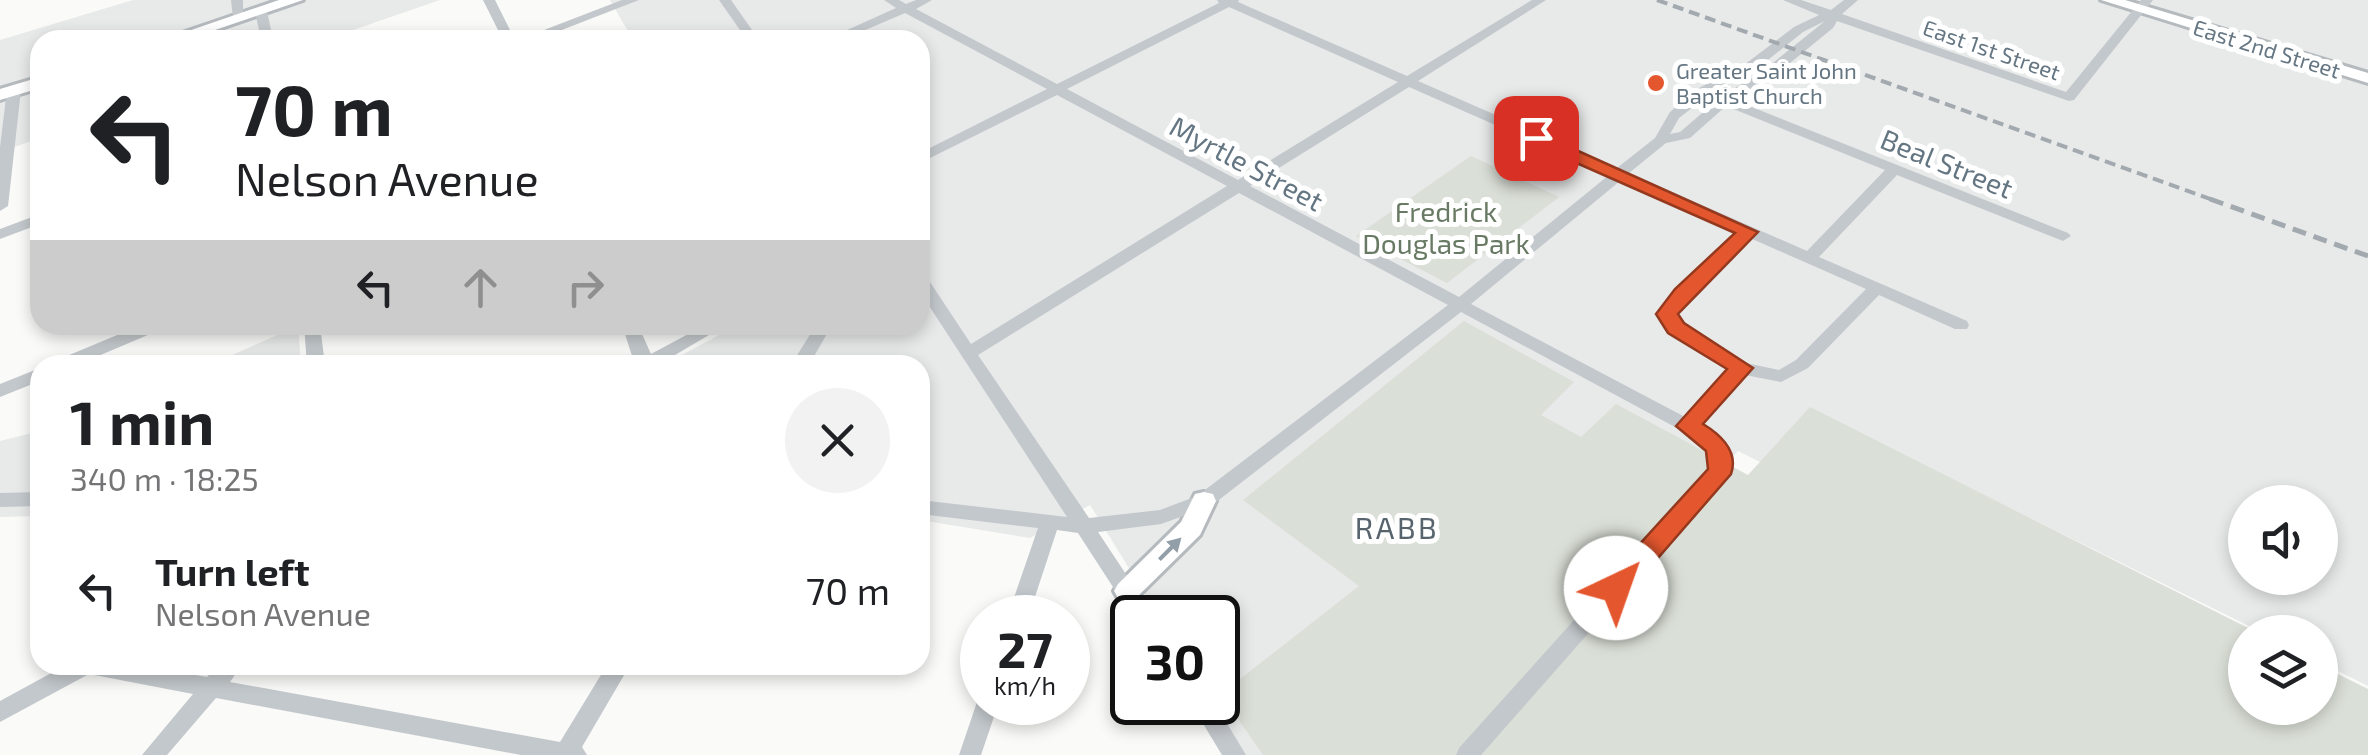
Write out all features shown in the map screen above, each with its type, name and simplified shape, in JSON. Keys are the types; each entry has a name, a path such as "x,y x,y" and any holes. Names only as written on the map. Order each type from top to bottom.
{"main road":[{"path":"201,30 294,0"},
{"name":"East 2nd Street","path":"2109,0 2143,4 2368,78"},
{"path":"1128,592 1191,528 1204,501"}],"street":[{"path":"237,0 239,18"},
{"path":"489,0 504,30"},
{"path":"551,30 632,0"},
{"path":"725,0 746,30"},
{"name":"Myrtle Street","path":"890,0 1688,426 1718,448 1722,464 1718,474 1467,755"},
{"path":"854,30 926,0"},
{"path":"970,352 1540,0"},
{"name":"East 1st Street","path":"1789,0 2069,97 2143,4"},
{"path":"930,508 1084,526 1161,516 1204,501 1459,305 1661,140 1684,136 1829,25 1833,15 1852,0"},
{"path":"930,154 1229,1 1961,325"},
{"path":"261,11 265,30"},
{"path":"1661,140 1665,125 1702,92 1749,68 1812,18 1833,15"},
{"name":"Beal Street","path":"1702,92 2063,236"},
{"path":"0,206 7,93"},
{"path":"1809,258 1894,169"},
{"path":"0,234 30,223"},
{"path":"1748,232 1666,314 1676,328 1742,368 1770,376 1793,371 1877,288"},
{"path":"930,294 1130,595"},
{"path":"85,355 132,335"},
{"path":"662,355 699,335"},
{"path":"1688,426 1742,368"},
{"path":"0,391 30,378"},
{"path":"0,500 30,499"},
{"path":"1026,595 1050,522"},
{"path":"0,712 68,675"},
{"path":"141,675 569,754 613,675"},
{"path":"154,755 222,675"},
{"path":"970,755 980,725"},
{"path":"1216,725 1236,755"}],"shaded area":[{"path":"133,0 440,0 353,30 33,30"},
{"path":"610,0 2368,0 2368,686 2338,671 2338,615 2228,616 1813,411 1766,465 1738,451 1467,755 1243,755 1225,725 1240,725 1240,595 1145,595 1090,505 1030,538 930,522 930,355 682,355 719,335 930,335 930,30 627,30"},
{"path":"30,31 30,142 0,152 0,40"},
{"path":"277,335 299,335 300,355 232,355"},
{"path":"30,434 30,516 0,517 0,441"}],"green space":[{"name":"Fredrick Douglas Park","path":"1471,156 1559,197 1447,283 1356,236"},
{"path":"1464,321 1574,382 1541,415 1581,437 1616,404 1748,475 1810,407 2228,618 2228,725 2338,725 2338,674 2368,689 2368,755 1263,755 1240,722 1240,679 1359,586 1243,500"}],"railway":[{"path":"1657,0 2216,201"},
{"path":"2210,199 2368,256"}],"place":[{"name":"Greater Saint John Baptist Church","path":"1656,83"}],"district":[{"name":"RABB","path":"1397,527"}],"route":[{"path":"1536,138 1748,232 1666,314 1676,328 1742,368 1688,426 1718,448 1722,464 1718,474 1616,588"}]}
